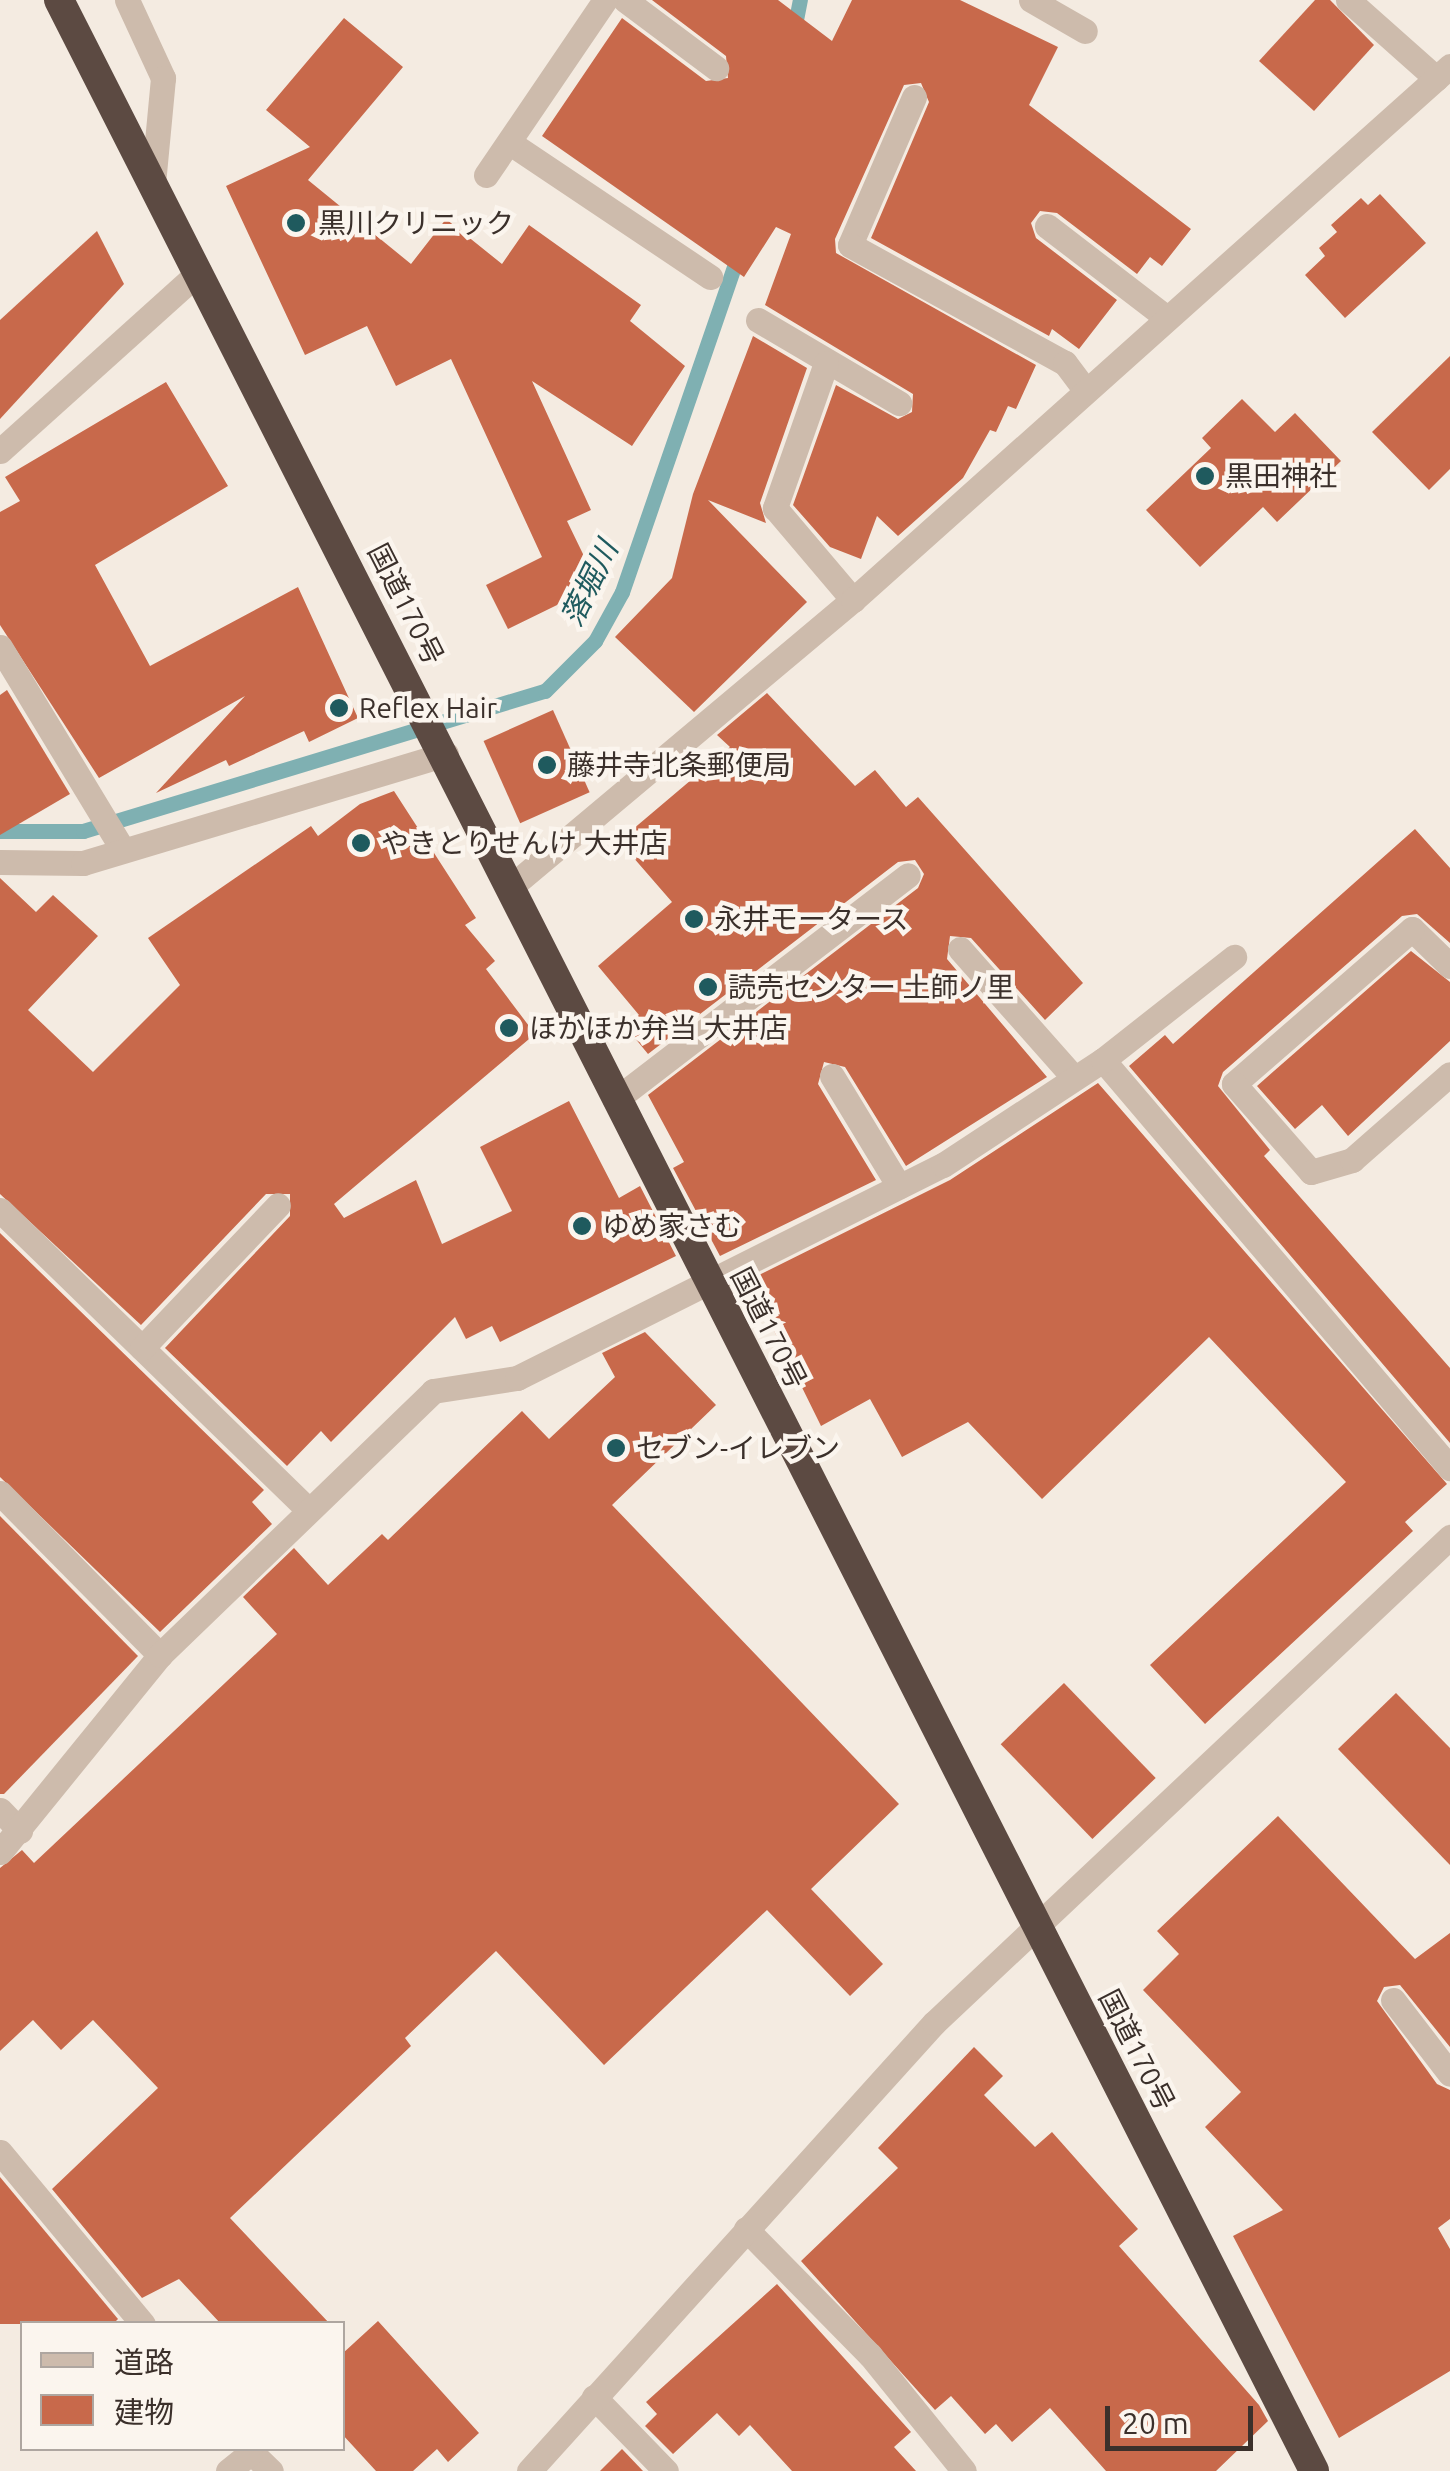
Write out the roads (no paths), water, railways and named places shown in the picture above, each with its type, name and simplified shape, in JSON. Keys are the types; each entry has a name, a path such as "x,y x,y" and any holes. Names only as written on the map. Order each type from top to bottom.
{"highway":[{"name":"国道170号","path":"59,0 436,735 616,1100 1314,2471"}],"street":[{"path":"127,0 163,78 154,183"},
{"path":"486,175 605,0"},
{"path":"624,0 716,68"},
{"path":"1031,0 1086,31"},
{"path":"512,885 853,600 1443,72 1348,0"},
{"path":"914,98 850,245 1065,363 1086,390"},
{"path":"510,144 710,277"},
{"path":"1047,226 1167,318"},
{"path":"0,451 199,272"},
{"path":"758,320 898,403"},
{"path":"826,363 776,508 853,600"},
{"path":"0,647 118,842"},
{"path":"0,862 84,863 118,842 436,735"},
{"path":"616,1100 908,875"},
{"path":"1450,966 1412,929 1234,1084 1311,1172 1352,1160 1450,1074"},
{"path":"960,949 1074,1078"},
{"path":"0,1852 160,1655 433,1391 517,1378 707,1278 899,1186 1103,1060 1234,957"},
{"path":"1103,1060 1450,1468"},
{"path":"832,1076 899,1186"},
{"path":"142,1348 278,1205"},
{"path":"0,1210 309,1511"},
{"path":"0,1493 160,1655"},
{"path":"529,2471 934,2023 1039,1929 1450,1537"},
{"path":"0,1810 20,1830"},
{"path":"1393,2000 1450,2074"},
{"path":"0,2152 141,2321"},
{"path":"746,2229 870,2355 964,2471"},
{"path":"594,2397 666,2471"},
{"path":"228,2471 248,2451 271,2471"}],"waterway":[{"name":"落堀川","path":"794,30 800,0"},
{"name":"落堀川","path":"0,831 83,831 545,691 595,641 622,592 739,252"}],"place":[{"name":"黒川クリニック","path":"296,223"},
{"name":"黒田神社","path":"1205,476"},
{"name":"Reflex Hair","path":"339,708"},
{"name":"藤井寺北条郵便局","path":"547,765"},
{"name":"やきとりせんけ 大井店","path":"361,843"},
{"name":"永井モータース","path":"694,919"},
{"name":"読売センター 土師ノ里","path":"708,987"},
{"name":"ほかほか弁当 大井店","path":"509,1028"},
{"name":"ゆめ家さむ","path":"582,1226"},
{"name":"セブン-イレブン","path":"616,1448"}]}
